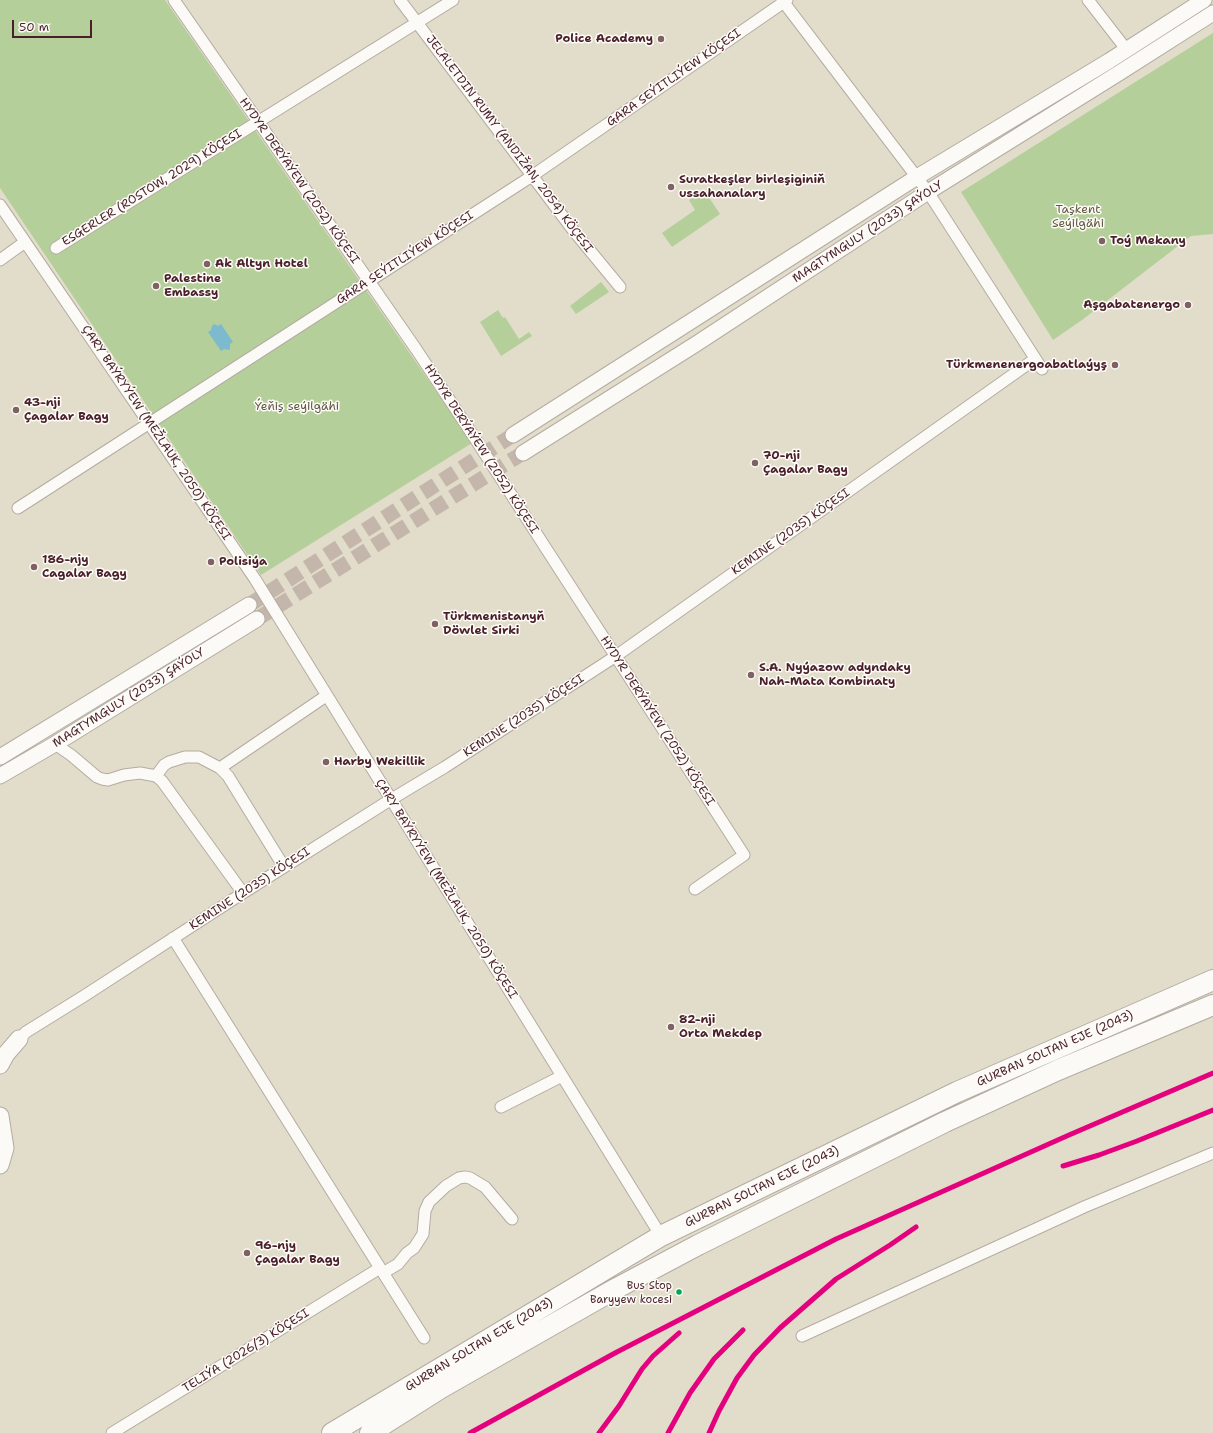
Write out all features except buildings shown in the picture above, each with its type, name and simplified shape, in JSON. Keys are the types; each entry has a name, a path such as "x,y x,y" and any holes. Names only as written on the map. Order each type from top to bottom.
{"highway":[{"name":"GURBAN SOLTAN EJE (2043)","path":"332,1433 661,1236 958,1092 1213,980"},
{"name":"GURBAN SOLTAN EJE (2043)","path":"370,1433 454,1380 617,1288 698,1245 945,1122 1058,1070 1213,1005"}],"main road":[{"name":"MAGTYMGULY (2033) ŞAÝOLY","path":"513,435 917,177 1110,61 1126,49 1204,0"},
{"name":"MAGTYMGULY (2033) ŞAÝOLY","path":"523,452 696,344 928,192 1119,73 1213,12"},
{"name":"MAGTYMGULY (2033) ŞAÝOLY","path":"0,757 248,605"},
{"name":"MAGTYMGULY (2033) ŞAÝOLY","path":"0,776 55,744 256,619"},
{"path":"0,1065 6,1054 19,1039"},
{"path":"0,1116 5,1148 0,1166"}],"street":[{"name":"HYDYR DERÝAÝEW (2052) KÖÇESI","path":"174,0 369,282 480,447 744,855 695,889"},
{"name":"JELALETDIN RUMY (ANDIŽAN, 2054) KÖÇESI","path":"400,0 532,176 620,288"},
{"name":"ESGERLER (ROSTOW, 2029) KÖÇESI","path":"56,248 453,0"},
{"path":"1088,0 1126,49"},
{"path":"784,1 928,192 1042,369"},
{"name":"GARA SEÝITLIÝEW KÖÇESI","path":"18,508 532,176 784,1"},
{"name":"ÇARY BAÝRYÝEW (MEŽLAUK, 2050) KÖÇESI","path":"0,205 255,579 390,800 661,1236"},
{"path":"0,260 25,242"},
{"name":"KEMINE (2035) KÖÇESI","path":"0,1051 19,1039 26,1032 242,893 445,767 616,656 1035,359"},
{"path":"220,768 326,696"},
{"path":"55,744 71,755 97,777 102,779 108,780 140,773 156,776 162,781 242,893"},
{"path":"156,776 164,765 185,757 199,757 220,768 228,776 284,867"},
{"path":"173,938 337,1197 381,1271 424,1338"},
{"path":"501,1107 562,1076"},
{"path":"802,1336 1084,1207 1213,1153"},
{"name":"TELIÝA (2026/3) KÖÇESI","path":"112,1433 381,1271 398,1264 406,1253 414,1248 424,1234 425,1211 429,1202 446,1186 459,1178 470,1178 485,1187 512,1219"}],"green space":[{"name":"Ýeňiş seýilgähi","path":"0,0 165,0 472,443 261,575 0,188"},
{"name":"Taşkent Seýilgähi","path":"1213,33 1213,234 1191,236 1082,320 1053,340 961,192"},
{"path":"704,190 720,214 672,247 662,233 695,210 689,200"},
{"path":"601,282 609,292 576,314 570,306"},
{"path":"498,310 503,318 505,317 519,339 529,332 532,336 501,356 480,322"}],"water":[{"path":"214,324 218,326 221,324 233,342 230,344 230,349 224,349 221,351 208,332"}],"tunnel":[{"path":"249,605 513,435"},
{"path":"257,619 523,453"}],"transit line":[{"path":"470,1433 615,1353 836,1239 1069,1135 1213,1073"},
{"path":"1063,1166 1137,1141 1213,1110"},
{"path":"709,1433 737,1378 754,1355 780,1328 836,1279 916,1227"},
{"path":"668,1433 690,1393 714,1359 743,1330"},
{"path":"599,1433 619,1406 642,1369 653,1356 679,1333"}],"place":[{"name":"Police Academy","path":"661,39"},
{"name":"Suratkeşler birleşiginiň ussahanalary","path":"671,187"},
{"name":"Toý Mekany","path":"1102,241"},
{"name":"Ak Altyn Hotel","path":"207,264"},
{"name":"Palestine Embassy","path":"156,286"},
{"name":"Aşgabatenergo","path":"1188,305"},
{"name":"Türkmenenergoabatlaýyş","path":"1115,365"},
{"name":"43-nji Çagalar Bagy","path":"16,410"},
{"name":"70-nji Çagalar Bagy","path":"755,463"},
{"name":"Polisiýa","path":"211,562"},
{"name":"186-njy Cagalar Bagy","path":"34,567"},
{"name":"Türkmenistanyň Döwlet Sirki","path":"435,624"},
{"name":"S.A. Nyýazow adyndaky Nah-Mata Kombinaty","path":"751,675"},
{"name":"Harby Wekillik","path":"326,762"},
{"name":"82-nji Orta Mekdep","path":"671,1027"},
{"name":"96-njy Çagalar Bagy","path":"247,1253"},
{"name":"Bus Stop Baryyew kocesi","path":"679,1292"}]}
